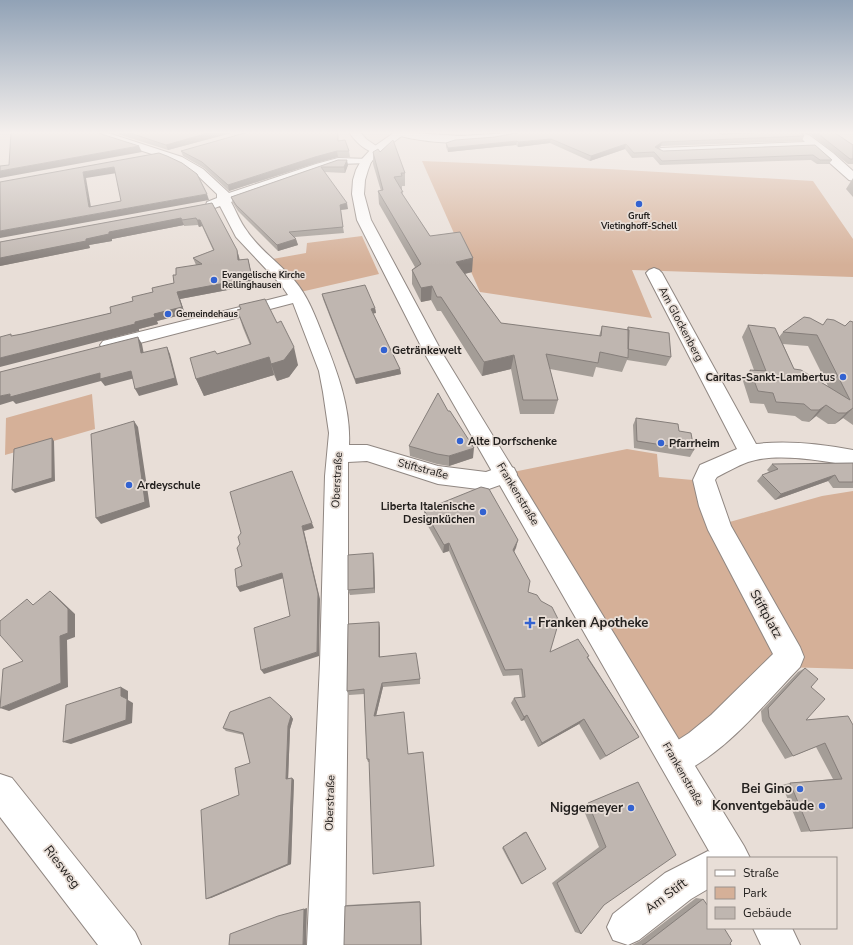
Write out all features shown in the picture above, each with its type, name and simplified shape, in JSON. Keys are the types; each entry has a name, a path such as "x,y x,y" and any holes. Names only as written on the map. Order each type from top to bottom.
{"street":[{"name":"Oberstraße","path":"204,176 222,193 224,201 242,234 288,283 298,297 319,347 333,392 340,433 336,476 334,663 326,945"},
{"path":"202,208 292,176"},
{"name":"Frankenstraße","path":"361,176 359,180 358,194 364,220 425,339 731,857"},
{"name":"Am Glockenberg","path":"654,273 750,453"},
{"path":"93,350 298,297"},
{"path":"750,453 784,450 825,453 853,458"},
{"name":"Stiftstraße","path":"339,454 367,453 438,475 458,478 486,481 506,474"},
{"name":"Stiftplatz","path":"675,760 700,744 722,726 790,657 720,530 711,506 704,480 708,471 735,458 750,453"},
{"name":"Riesweg","path":"0,790 122,945"},
{"name":"Am Stift","path":"626,927 678,886 707,870"},
{"path":"773,929 781,945"}],"green space":[{"path":"429,176 729,176 813,181 853,239 853,277 632,270 652,318 480,292"},
{"path":"362,236 379,274 296,293 267,260 306,253 307,243"},
{"path":"92,394 95,429 5,455 6,418"},
{"path":"627,449 657,454 659,477 704,481 789,657 675,758 508,473"},
{"path":"853,491 853,669 782,667 719,525 822,496"}],"building":[{"path":"32,176 84,176 89,207 121,201 116,176 198,176 207,194 0,231 0,182"},
{"path":"218,176 256,176 228,185"},
{"path":"291,176 328,176 347,203 340,205 343,227 289,232 296,239 277,245 236,205 231,197"},
{"path":"379,176 401,176 394,177 403,192 401,192 430,236 460,232 473,258 456,262 501,323 601,336 602,326 629,330 628,358 600,352 598,363 546,354 558,400 523,400 514,355 484,362 441,297 437,297 432,286 421,288 412,270 421,264 378,191 383,190"},
{"path":"212,203 237,250 238,260 248,259 252,278 177,292 182,307 154,314 155,317 135,322 135,324 0,358 0,337 11,334 11,336 22,334 111,313 110,307 133,301 132,297 153,292 152,288 174,283 173,275 176,275 176,268 202,264 193,258 214,250 200,220 197,220 196,218 182,220 181,218 109,232 109,234 86,239 86,241 0,258 0,242"},
{"path":"365,285 375,308 371,309 400,369 355,379 322,294"},
{"path":"265,299 277,323 281,321 294,347 284,360 271,364 269,357 196,379 190,358 215,351 217,354 251,344 237,310 241,309 239,305"},
{"path":"804,317 810,318 823,325 827,319 834,320 845,326 850,321 853,322 853,408 846,413 838,413 826,405 819,410 811,410 804,404 776,402 773,393 758,391 750,370 766,371 748,325 775,328 794,369 801,370 850,400 817,335 783,332"},
{"path":"628,327 669,333 671,357 628,349"},
{"path":"138,337 141,353 167,347 175,378 135,389 131,371 100,379 100,373 10,397 10,394 0,396 0,372"},
{"path":"438,393 448,411 450,411 474,448 449,456 409,446"},
{"name":"Pfarrheim","path":"636,418 678,424 679,431 691,433 694,450 637,441"},
{"path":"134,421 145,502 96,518 91,434"},
{"path":"52,438 52,478 12,490 14,449"},
{"path":"853,463 853,482 839,482 835,475 781,494 762,475 778,469 772,464"},
{"path":"292,471 312,523 302,526 318,594 317,652 261,670 254,628 290,616 282,573 237,587 235,569 242,566 237,548 240,544 238,537 241,533 230,492"},
{"path":"481,487 489,489 518,540 513,550 530,581 528,592 537,595 541,601 552,607 559,621 550,652 578,639 589,656 587,657 639,737 606,756 584,719 542,743 527,715 524,717 514,698 525,697 522,669 505,670 449,543 444,545 424,510"},
{"path":"373,553 374,588 348,590 348,555"},
{"path":"50,591 68,609 68,633 60,636 61,683 0,708 3,669 23,661 0,635 0,621 27,599 33,605"},
{"path":"379,622 379,657 416,653 420,679 382,683 374,716 404,712 408,754 423,752 434,866 373,874 369,759 367,759 364,689 347,691 348,624"},
{"path":"805,668 818,679 811,687 825,699 806,720 848,716 853,725 853,828 810,831 790,783 842,779 825,743 793,756 769,717 768,708"},
{"path":"121,687 121,696 127,699 126,720 63,742 66,705"},
{"path":"270,697 291,716 288,726 286,779 292,778 288,864 206,899 201,810 239,795 235,768 250,763 243,733 223,728 230,712"},
{"path":"638,782 676,855 604,905 581,934 557,883 606,847 588,803"},
{"path":"526,832 546,869 522,884 503,847"},
{"path":"703,899 707,905 707,929 725,929 732,941 730,943 731,945 642,945"},
{"path":"420,902 421,945 344,945 345,906"},
{"path":"304,909 303,945 229,945 230,934 278,916"}],"place":[{"name":"Gruft Vietinghoff-Schell","path":"639,204"},
{"name":"Evangelische Kirche Rellinghausen","path":"214,280"},
{"name":"Gemeindehaus","path":"168,314"},
{"name":"Getränkewelt","path":"384,350"},
{"name":"Caritas-Sankt-Lambertus","path":"843,377"},
{"name":"Alte Dorfschenke","path":"460,441"},
{"name":"Pfarrheim","path":"661,443"},
{"name":"Ardeyschule","path":"129,485"},
{"name":"Liberta Italenische Designküchen","path":"483,512"},
{"name":"Franken Apotheke","path":"530,623"},
{"name":"Bei Gino","path":"800,789"},
{"name":"Konventgebäude","path":"822,806"},
{"name":"Niggemeyer","path":"631,808"}]}
